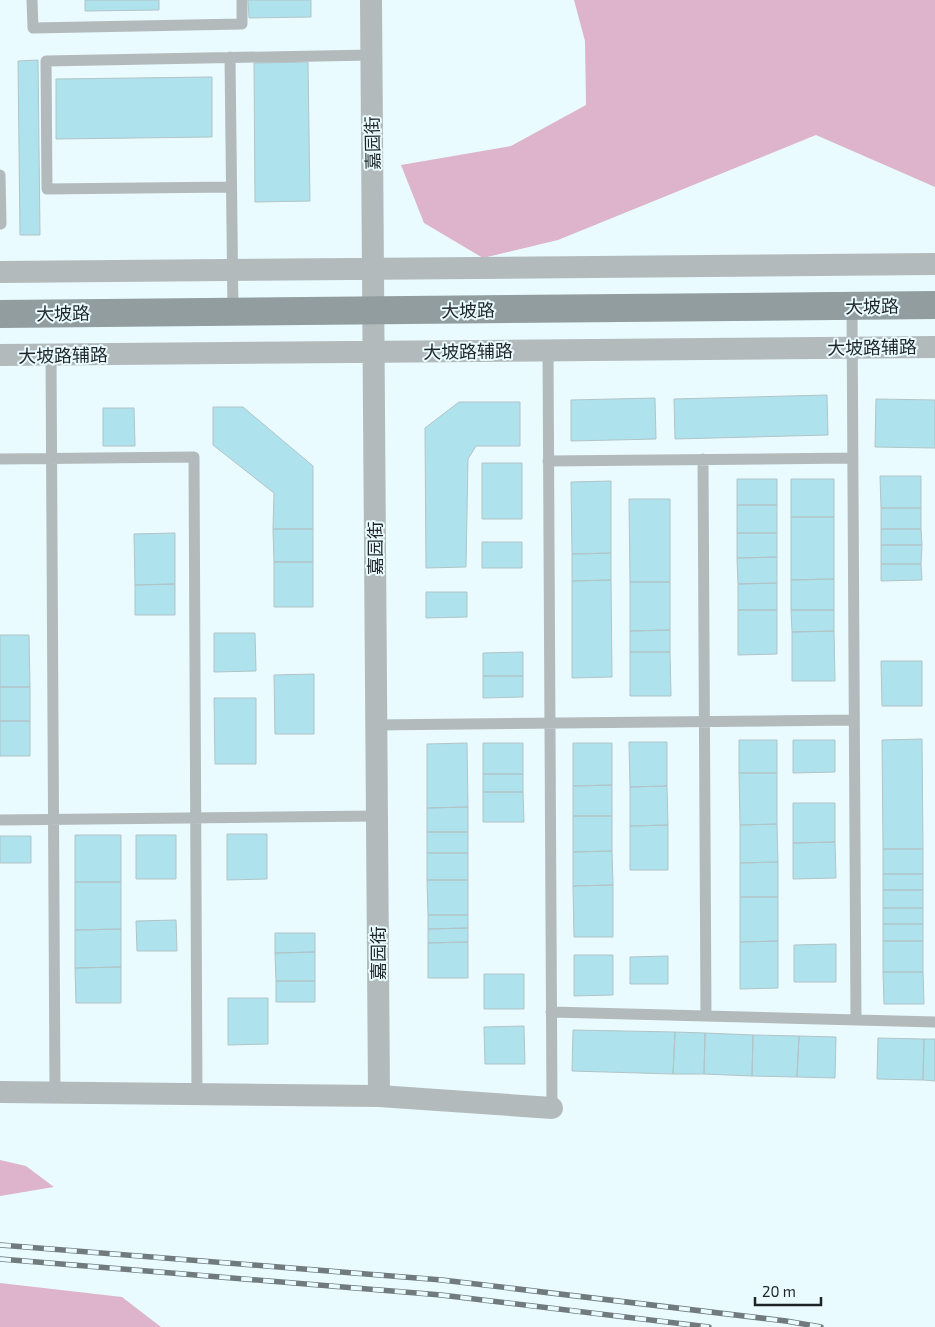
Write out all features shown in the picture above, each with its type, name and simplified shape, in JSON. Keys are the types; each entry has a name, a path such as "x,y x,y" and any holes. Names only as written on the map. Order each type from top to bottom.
{"main road":[{"name":"大坡路","path":"0,314 935,305"}],"street":[{"name":"嘉园街","path":"371,0 378,1096"},
{"path":"0,272 935,264"},
{"name":"大坡路辅路","path":"0,355 935,347"},
{"path":"0,1092 378,1096 552,1108"}],"lane":[{"path":"32,0 33,28 242,24 242,0"},
{"path":"231,186 47,189 46,60 371,55"},
{"path":"230,57 233,312"},
{"path":"0,175 0,224"},
{"path":"852,306 856,1020"},
{"path":"548,350 552,1108"},
{"path":"52,355 55,1092"},
{"path":"0,459 194,457 197,1094"},
{"path":"548,461 852,458"},
{"path":"704,459 706,1016"},
{"path":"376,725 854,720"},
{"path":"0,820 377,816"},
{"path":"551,1012 935,1022"}],"shaded area":[{"path":"574,0 935,0 935,187 816,135 558,240 483,258 424,223 401,165 511,146 586,105 585,41"},
{"path":"0,1160 26,1166 54,1187 0,1196"},
{"path":"0,1283 122,1297 161,1327 0,1327"}],"building":[{"path":"85,0 159,0 159,10 85,11"},
{"path":"248,0 311,0 311,17 249,18"},
{"path":"38,60 40,235 20,235 18,61"},
{"path":"308,62 310,201 255,202 254,63"},
{"path":"212,77 212,137 56,139 56,79"},
{"path":"827,395 828,435 675,439 674,399"},
{"path":"655,398 656,439 571,441 571,400"},
{"path":"876,399 935,400 935,448 875,447"},
{"path":"459,402 520,402 520,446 476,446 468,459 466,567 426,568 425,428"},
{"path":"213,407 243,407 313,466 313,529 273,529 274,493 213,445"},
{"path":"103,408 134,408 135,446 103,446"},
{"path":"482,463 522,463 522,519 482,519"},
{"path":"880,476 921,476 921,508 881,508"},
{"path":"737,479 777,479 777,505 737,505"},
{"path":"791,479 834,479 834,517 791,517"},
{"path":"611,481 611,553 572,554 571,482"},
{"path":"629,499 670,499 670,582 630,582"},
{"path":"737,505 777,505 777,533 737,533"},
{"path":"881,508 921,508 921,529 881,529"},
{"path":"791,517 834,517 834,579 791,580"},
{"path":"273,529 313,529 313,562 274,562"},
{"path":"881,529 921,529 922,545 881,545"},
{"path":"175,533 175,584 135,585 134,534"},
{"path":"737,533 777,533 777,557 737,558"},
{"path":"482,542 522,542 522,568 482,568"},
{"path":"881,545 922,545 921,564 881,564"},
{"path":"611,553 611,580 572,581 572,554"},
{"path":"777,557 777,583 738,584 737,558"},
{"path":"274,562 313,562 313,607 274,607"},
{"path":"881,564 921,564 922,580 881,581"},
{"path":"834,579 834,610 791,610 791,580"},
{"path":"611,580 612,677 572,678 572,581"},
{"path":"630,582 670,582 670,630 630,631"},
{"path":"777,583 777,610 738,610 738,584"},
{"path":"175,584 175,615 135,615 135,585"},
{"path":"426,592 467,592 467,617 426,618"},
{"path":"738,610 777,610 777,654 738,655"},
{"path":"791,610 834,610 834,631 792,632"},
{"path":"670,630 670,652 630,652 630,631"},
{"path":"834,631 835,681 792,681 792,632"},
{"path":"214,633 255,633 256,671 214,672"},
{"path":"0,635 29,635 30,687 0,687"},
{"path":"523,652 523,676 483,676 483,653"},
{"path":"630,652 670,652 671,696 630,696"},
{"path":"881,661 922,661 922,706 882,706"},
{"path":"314,674 314,734 275,734 274,675"},
{"path":"483,676 523,676 523,697 483,698"},
{"path":"0,687 30,687 30,721 0,721"},
{"path":"214,698 256,698 256,764 215,764"},
{"path":"0,721 30,721 30,756 0,756"},
{"path":"922,739 923,849 883,849 882,740"},
{"path":"739,740 777,740 777,773 739,773"},
{"path":"793,740 835,740 835,772 793,773"},
{"path":"629,742 667,742 667,786 630,787"},
{"path":"467,743 468,807 427,808 427,744"},
{"path":"483,743 523,743 523,774 483,774"},
{"path":"573,743 612,743 612,785 573,786"},
{"path":"739,773 777,773 777,824 740,825"},
{"path":"483,774 523,774 523,792 483,792"},
{"path":"612,785 612,816 573,816 573,786"},
{"path":"667,786 668,825 630,826 630,787"},
{"path":"483,792 523,792 524,822 483,822"},
{"path":"793,803 835,803 835,842 793,843"},
{"path":"468,807 468,832 427,832 427,808"},
{"path":"573,816 612,816 612,851 573,852"},
{"path":"777,824 778,862 740,863 740,825"},
{"path":"668,825 668,870 630,870 630,826"},
{"path":"427,832 468,832 468,853 427,853"},
{"path":"227,834 267,834 267,879 227,880"},
{"path":"75,835 121,835 121,882 75,882"},
{"path":"136,835 176,835 176,879 136,879"},
{"path":"0,836 31,836 31,863 0,863"},
{"path":"835,842 836,878 793,879 793,843"},
{"path":"883,849 923,849 923,874 883,874"},
{"path":"612,851 613,885 573,886 573,852"},
{"path":"427,853 468,853 468,880 427,880"},
{"path":"778,862 778,897 740,897 740,863"},
{"path":"883,874 923,874 923,890 883,890"},
{"path":"427,880 468,880 468,915 428,915"},
{"path":"75,882 121,882 121,929 75,930"},
{"path":"613,885 613,937 574,937 573,886"},
{"path":"883,890 923,890 923,908 883,908"},
{"path":"740,897 778,897 778,941 740,942"},
{"path":"883,908 923,908 923,924 883,924"},
{"path":"428,915 468,915 468,928 428,929"},
{"path":"176,920 177,951 137,951 136,921"},
{"path":"883,924 923,924 923,941 883,941"},
{"path":"468,928 468,942 428,943 428,929"},
{"path":"121,929 121,967 75,968 75,930"},
{"path":"275,933 315,933 315,952 275,953"},
{"path":"778,941 778,988 740,989 740,942"},
{"path":"883,941 923,941 923,972 883,972"},
{"path":"468,942 468,978 428,978 428,943"},
{"path":"836,944 836,982 794,982 794,945"},
{"path":"315,952 315,981 276,981 275,953"},
{"path":"574,955 613,955 613,995 574,996"},
{"path":"668,956 668,984 630,984 630,957"},
{"path":"121,967 121,1003 76,1003 75,968"},
{"path":"883,972 923,972 924,1004 884,1004"},
{"path":"484,974 524,974 524,1009 484,1009"},
{"path":"276,981 315,981 315,1002 276,1002"},
{"path":"228,998 268,998 268,1044 228,1045"},
{"path":"524,1026 525,1064 485,1064 484,1027"},
{"path":"573,1030 675,1032 673,1074 572,1071"},
{"path":"675,1032 705,1033 704,1074 673,1074"},
{"path":"705,1033 753,1035 752,1076 704,1074"},
{"path":"753,1035 799,1036 797,1077 752,1076"},
{"path":"799,1036 836,1037 835,1078 797,1077"},
{"path":"878,1038 924,1039 923,1080 877,1079"},
{"path":"924,1039 935,1039 935,1081 923,1080"}],"railway":[{"path":"0,1245 442,1280 786,1321 821,1327"},
{"path":"0,1259 441,1295 709,1327"}]}
